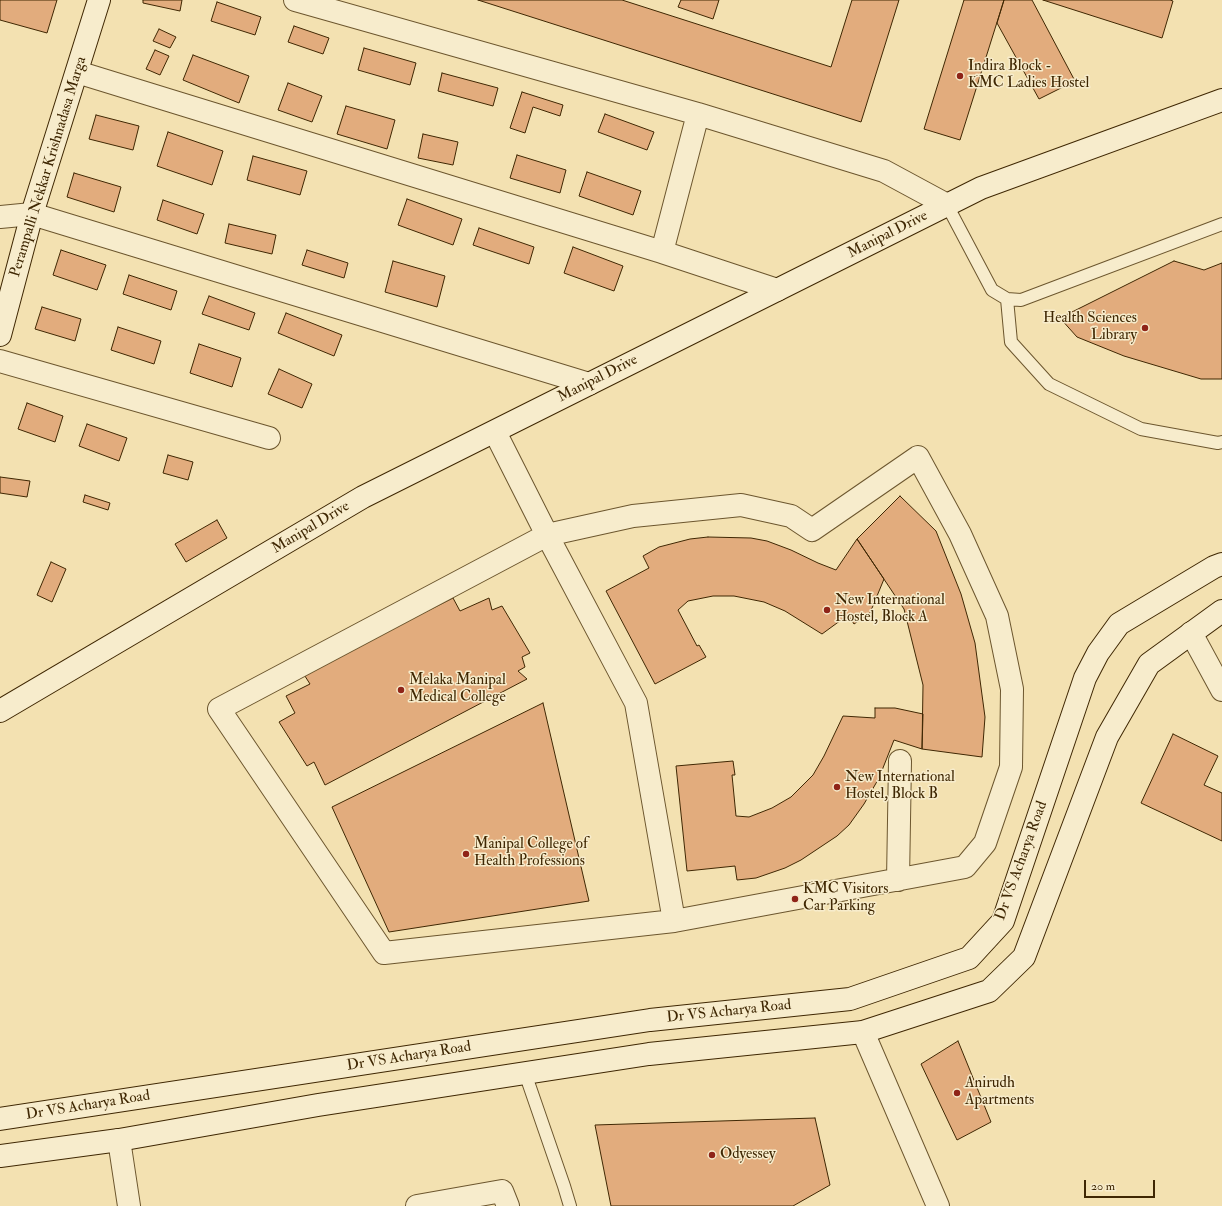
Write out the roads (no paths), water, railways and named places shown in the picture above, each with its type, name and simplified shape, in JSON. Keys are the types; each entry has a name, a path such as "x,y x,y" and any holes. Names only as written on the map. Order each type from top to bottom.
{"street":[{"name":"Perampalli Nekkar Krishnadasa Marga","path":"0,335 32,214 100,0"},
{"path":"295,0 698,114 884,170 947,205"},
{"path":"77,72 662,252 776,290"},
{"name":"Manipal Drive","path":"0,711 363,497 776,290 981,188 1222,100"},
{"path":"662,252 698,114"},
{"path":"0,217 32,214 589,384"},
{"path":"0,361 269,438"},
{"path":"495,432 547,535 636,702 674,921"},
{"path":"918,457 960,534 997,616 1012,689 1011,767 984,843 965,867 898,880 674,921 384,953 219,709 547,535 633,516 741,505 790,516 812,530 918,457"},
{"name":"Dr VS Acharya Road","path":"0,1119 650,1020 850,999 969,958 1003,921 1085,678 1098,653 1119,624 1214,567 1222,564"},
{"path":"0,1156 119,1140 318,1105 650,1054 863,1032 989,991 1024,957 1107,737 1149,664 1222,611"},
{"path":"1191,633 1222,690"},
{"path":"898,880 900,761"},
{"path":"650,1020 650,1054"},
{"path":"863,1032 938,1206"},
{"path":"119,1140 129,1206"},
{"path":"417,1206 502,1191 508,1206"}],"lane":[{"path":"947,205 992,290 1007,299 1021,300 1222,224"},
{"path":"1007,299 1011,342 1049,384 1141,429 1218,443 1222,442"},
{"path":"525,1073 570,1206"}],"place":[{"name":"Indira Block - KMC Ladies Hostel","path":"960,76"},
{"name":"Health Sciences Library","path":"1145,328"},
{"name":"New International Hostel, Block A","path":"827,610"},
{"name":"Melaka Manipal Medical College","path":"401,690"},
{"name":"New International Hostel, Block B","path":"837,787"},
{"name":"Manipal College of Health Professions","path":"466,854"},
{"name":"KMC Visitors Car Parking","path":"795,899"},
{"name":"Anirudh Apartments","path":"957,1093"},
{"name":"Odyessey","path":"712,1155"}]}
